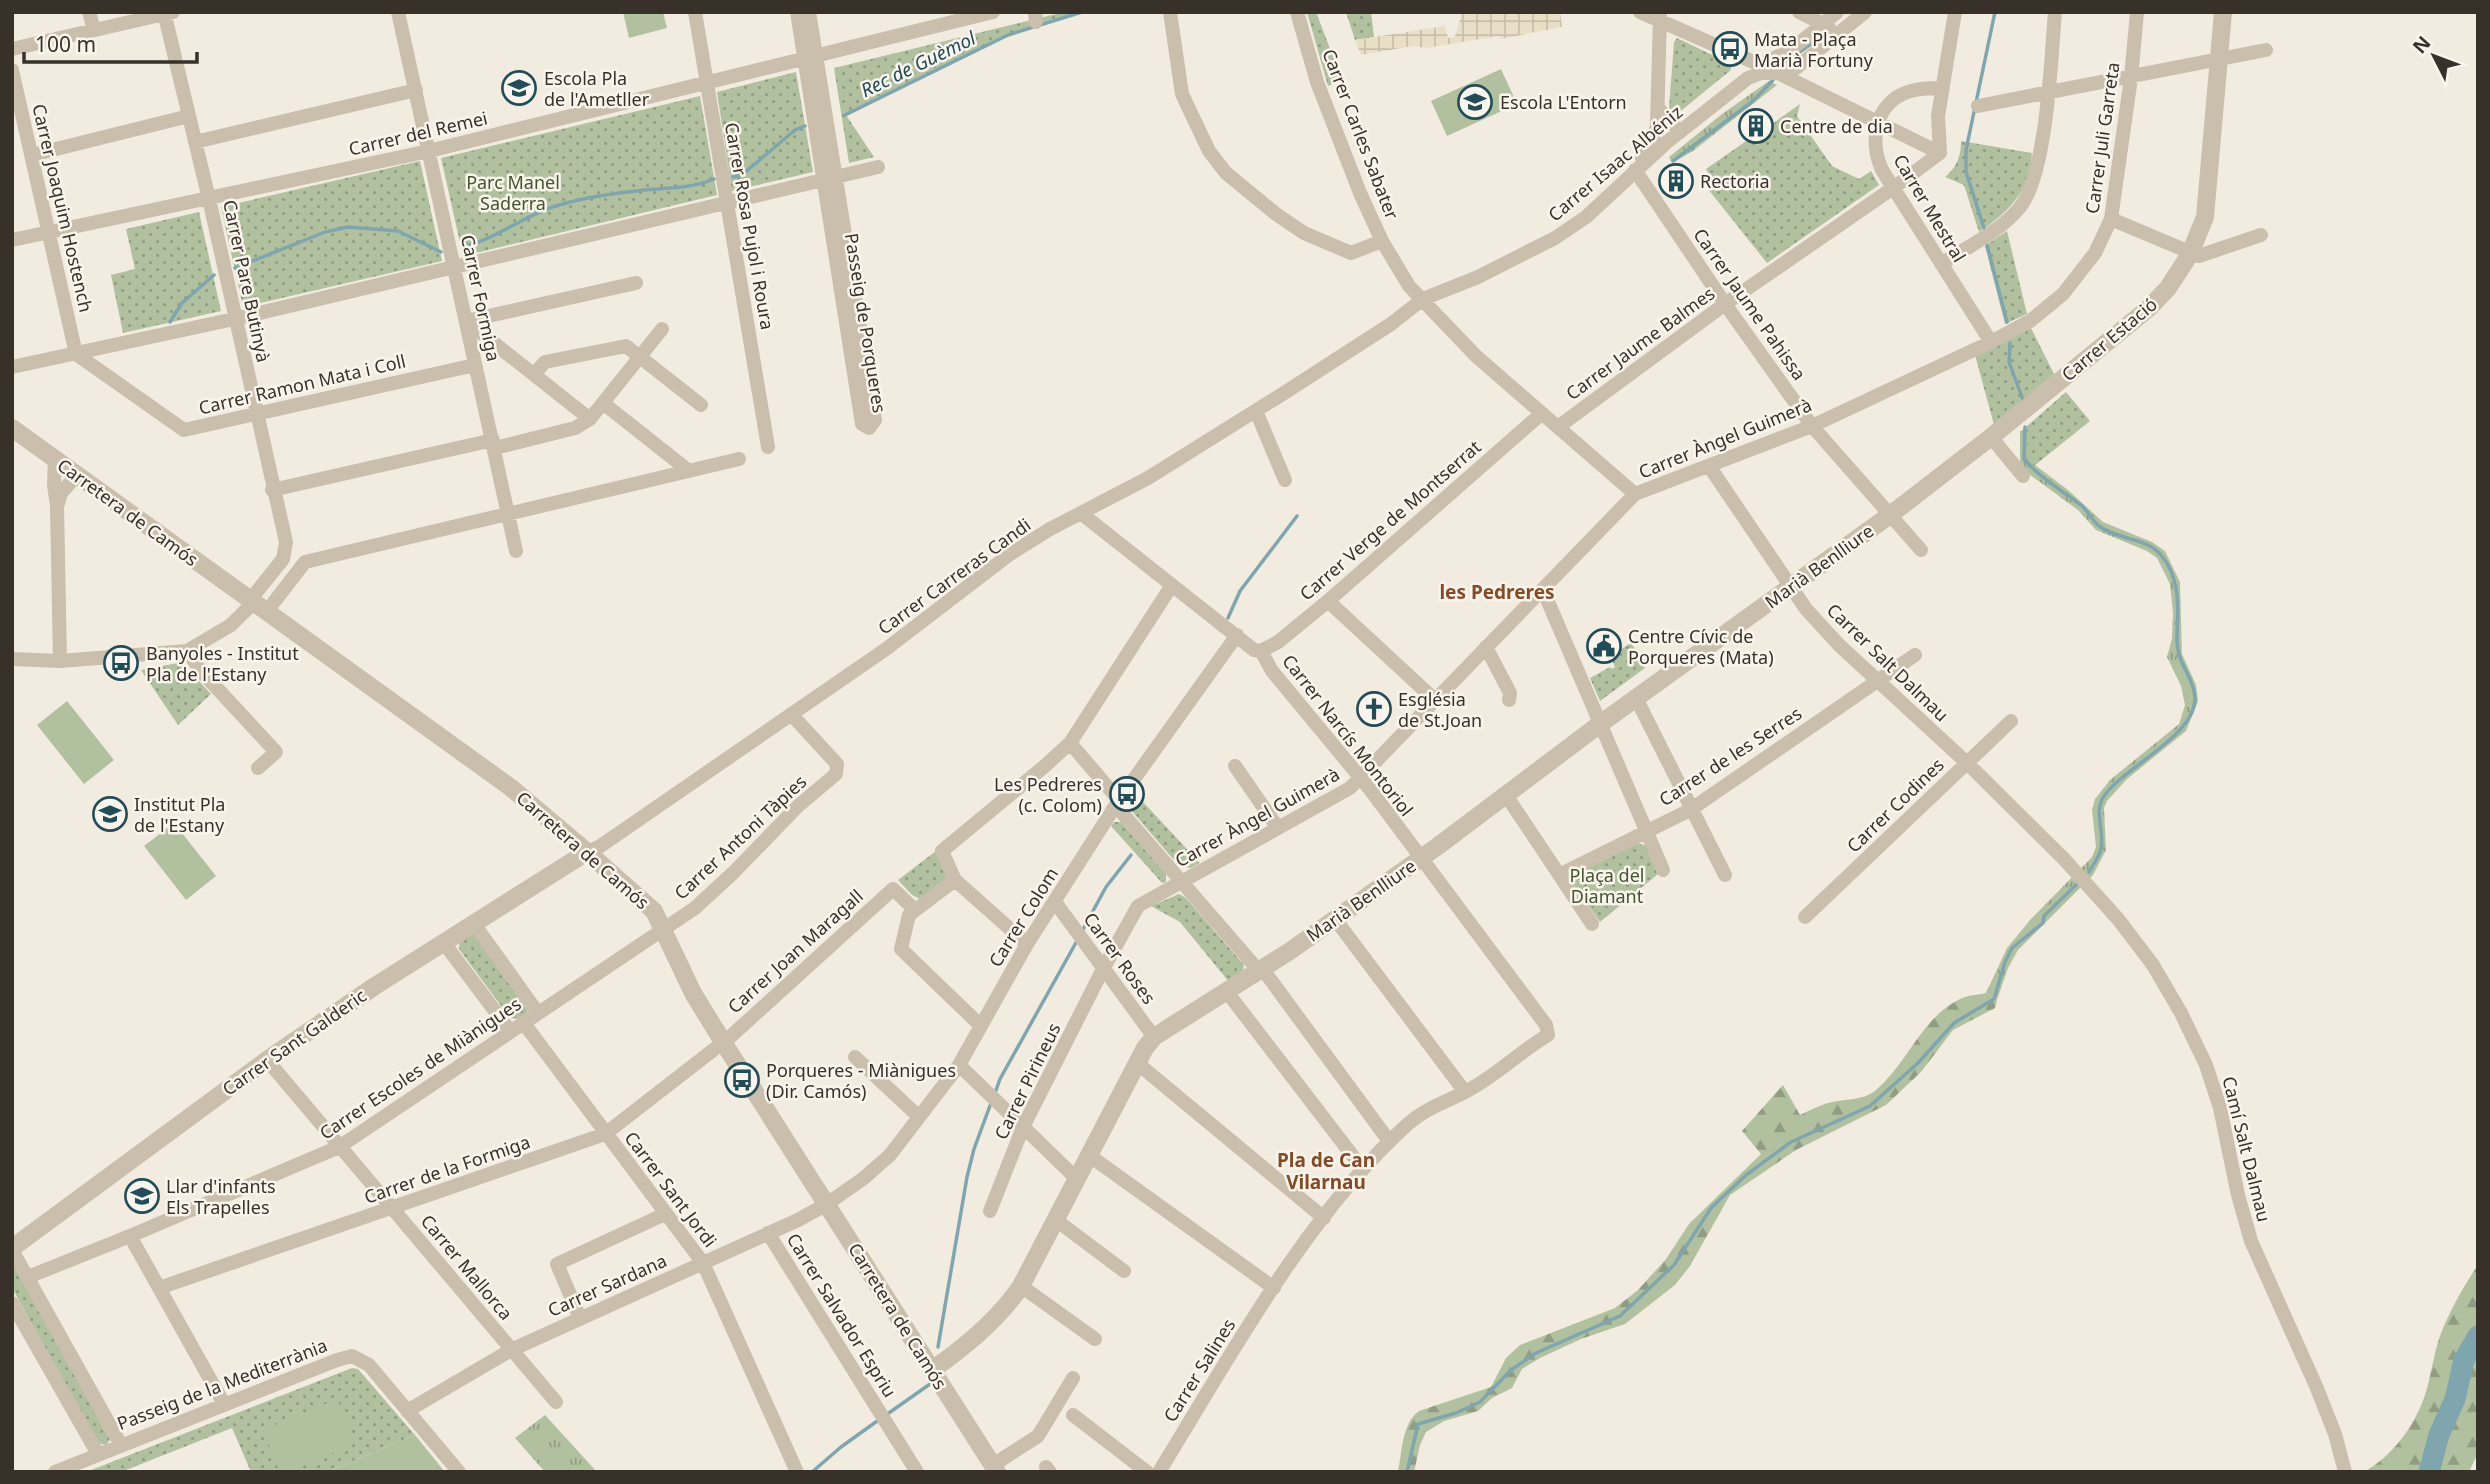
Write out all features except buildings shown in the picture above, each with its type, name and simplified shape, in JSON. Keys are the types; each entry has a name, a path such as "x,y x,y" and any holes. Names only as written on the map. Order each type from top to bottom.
{"street":[{"path":"89,12 94,30"},
{"name":"Carrer Formiga","path":"398,12 516,551"},
{"name":"Carrer Rosa Pujol i Roura","path":"695,12 768,447"},
{"name":"Passeig de Porqueres","path":"797,12 810,57 875,419 869,428 862,424 830,179"},
{"name":"Passeig de Porqueres","path":"809,12 810,57"},
{"name":"Carrer del Remei","path":"12,240 429,151 810,57 928,21 993,12"},
{"path":"1170,12 1182,94 1209,151 1226,173 1304,233 1351,253 1382,241"},
{"name":"Carrer Carles Sabater","path":"1297,12 1332,122 1364,202 1382,241 1409,286 1468,348 1635,495"},
{"path":"1640,12 1660,17 1758,64 1795,46 1810,18 1837,12"},
{"path":"1775,58 1785,76 1940,152 1938,116 1955,12"},
{"path":"1941,264 2001,225 2025,199 2036,171 2055,12"},
{"name":"Carrer Juli Garreta","path":"1991,342 2032,319 2063,294 2095,253 2111,219 2131,78 2137,12"},
{"name":"Carrer Estació","path":"1890,515 1991,437 2149,308 2168,288 2190,254 2204,217 2223,12"},
{"path":"12,49 168,13"},
{"name":"Carrer Pare Butinyà","path":"168,13 272,490 286,542 283,559"},
{"name":"Carrer Isaac Albéniz","path":"1423,299 1478,277 1555,238 1586,217 1635,170 1748,78 1760,73 1785,76 1863,13"},
{"path":"1635,170 1651,144 1657,126 1660,17"},
{"path":"1810,18 1840,33"},
{"path":"1978,106 2266,50"},
{"path":"1748,60 1748,78"},
{"name":"Carrer Joaquim Hostench","path":"12,70 76,354"},
{"path":"1878,122 1888,105 1905,93 1943,88"},
{"path":"195,142 416,90"},
{"path":"1659,109 1681,132"},
{"path":"32,155 189,116"},
{"name":"Carrer Mestral","path":"1878,122 1874,135 1875,153 1882,170 1991,342"},
{"name":"Carrer Jaume Balmes","path":"1558,427 1725,304 1893,188 1940,152"},
{"path":"12,367 234,319 878,167"},
{"name":"Carrer Jaume Pahissa","path":"1635,170 1725,304 1812,426 1921,550"},
{"path":"2111,219 2199,256 2261,235"},
{"path":"467,321 636,283"},
{"name":"Carrer Carreras Candi","path":"587,852 599,848 886,649 1010,554 1050,529 1148,478 1391,324 1423,299"},
{"path":"467,321 590,419"},
{"path":"272,490 575,428 590,419 662,329"},
{"name":"Carrer Àngel Guimerà","path":"1103,969 1138,906 1350,788 1635,495 1812,426 1991,342"},
{"path":"534,373 545,362 626,346 701,405"},
{"name":"Carrer Ramon Mata i Coll","path":"76,354 184,429 475,365"},
{"path":"603,403 689,471"},
{"path":"1255,411 1285,480"},
{"name":"Carrer Verge de Montserrat","path":"1261,651 1278,642 1328,601 1541,414"},
{"name":"Carretera de Camós","path":"12,428 510,787 654,911 694,993 723,1042 995,1468"},
{"path":"1991,437 2023,476"},
{"path":"55,459 61,661"},
{"path":"12,659 61,661 187,651 231,625 299,570 305,562 738,459"},
{"name":"Carrer Salt Dalmau","path":"1709,466 1790,587 1839,645 2008,802"},
{"path":"57,506 61,493 77,475"},
{"name":"Carrer Narcís Montoriol","path":"1082,514 1254,650 1261,651 1272,671 1361,778 1546,1025 1548,1035 1465,1092"},
{"name":"Marià Benlliure","path":"932,1370 988,1324 1006,1307 1021,1286 1145,1048 1154,1037 1259,971 1420,859 1600,724 1890,515"},
{"path":"257,604 283,559 299,570"},
{"path":"1027,944 955,880 942,851 1070,743 1172,585"},
{"path":"1543,590 1663,870"},
{"path":"1328,601 1435,700"},
{"name":"Carrer Colom","path":"827,1204 864,1178 890,1155 959,1065 1027,944 1119,800 1237,635"},
{"path":"1486,647 1510,693 1509,700"},
{"path":"187,651 201,671 276,752 258,768"},
{"name":"Carrer de les Serres","path":"1559,875 1690,810 1915,655"},
{"path":"1636,698 1725,875"},
{"name":"Carrer Antoni Tàpies","path":"664,929 695,908 798,806 830,781 837,764 791,715"},
{"name":"Carrer Codines","path":"1805,917 2011,721"},
{"path":"1070,743 1119,800 1123,814 1259,971 1267,975 1389,1141"},
{"path":"1235,766 1278,828"},
{"path":"1506,795 1592,925"},
{"name":"Camí Salt Dalmau","path":"2008,802 2118,919 2153,965 2181,1013 2206,1065 2220,1108 2238,1195 2251,1241 2316,1386 2345,1472"},
{"name":"Carrer Sant Galderic","path":"12,1249 267,1060 375,986 587,852"},
{"path":"955,880 909,915 901,949 981,1026"},
{"name":"Carrer Joan Maragall","path":"723,1042 893,889 915,910"},
{"name":"Carrer Roses","path":"1055,902 1154,1037"},
{"path":"1335,919 1465,1092"},
{"path":"474,924 538,1013"},
{"name":"Carrer Escoles de Miànigues","path":"28,1277 339,1147 664,929"},
{"path":"444,943 510,1031"},
{"name":"Carrer Pirineus","path":"989,1212 1023,1127 1103,969"},
{"path":"1227,992 1363,1168"},
{"name":"Carrer Sant Jordi","path":"523,1022 703,1263 797,1472"},
{"name":"Carrer de la Formiga","path":"159,1288 605,1134 723,1042"},
{"path":"855,1057 918,1116"},
{"name":"Carrer Mallorca","path":"267,1060 556,1402"},
{"path":"1137,1063 1324,1217"},
{"path":"959,1065 1077,1179"},
{"name":"Carrer Salines","path":"1159,1472 1274,1288 1324,1217 1363,1168 1412,1120 1443,1100 1465,1092"},
{"path":"1090,1156 1274,1288"},
{"name":"Carrer Sardana","path":"407,1411 511,1350 827,1204"},
{"path":"580,1318 557,1264 665,1214"},
{"path":"1056,1220 1124,1271"},
{"name":"Carrer Salvador Espriu","path":"768,1233 916,1472"},
{"path":"130,1236 224,1404"},
{"path":"12,1249 121,1445"},
{"path":"1021,1286 1095,1339"},
{"path":"12,1303 98,1454"},
{"name":"Passeig de la Mediterrània","path":"55,1472 352,1356 369,1365 407,1411"},
{"path":"995,1468 1038,1436 1073,1378"},
{"path":"407,1411 459,1472"},
{"path":"1073,1415 1147,1472"}],"green space":[{"path":"623,12 663,12 667,28 629,38"},
{"path":"1064,12 1082,12 1008,35 846,115 874,157 849,163 834,68"},
{"path":"1307,12 1316,12 1342,80 1328,86"},
{"path":"1346,12 1371,12 1374,37 1355,40"},
{"path":"1677,38 1731,64 1731,70 1677,114 1669,108 1674,42"},
{"path":"1501,69 1517,104 1447,136 1431,101"},
{"path":"796,72 813,172 732,191 717,92"},
{"path":"1769,81 1777,85 1693,151 1672,163 1669,157 1722,114"},
{"name":"Parc Manel Saderra","path":"700,96 717,195 463,256 441,158"},
{"path":"1800,104 1797,116 1832,166 1859,179 1871,171 1879,185 1767,263 1700,179 1708,173 1706,169 1752,137 1758,145 1773,134 1768,127"},
{"path":"1961,141 2032,153 2027,179 2016,199 2000,217 1979,232 1964,185 1945,177 1958,161"},
{"name":"Parc Manel Saderra","path":"420,161 442,261 243,307 221,207"},
{"path":"199,212 221,311 123,333 111,275 135,269 126,229"},
{"path":"2007,231 2027,314 2005,324 1985,246"},
{"path":"2031,328 2054,374 1994,425 1975,355"},
{"path":"2066,392 2090,421 2034,466 2027,459 2027,426"},
{"path":"2027,426 2027,459 2068,490 2103,522 2152,542 2165,551 2180,582 2182,654 2196,685 2198,701 2186,731 2127,779 2107,801 2104,808 2106,850 2093,875 2018,950 2008,968 1997,1000 1986,993 2007,948 2031,919 2092,857 2096,847 2092,810 2095,799 2110,780 2179,724 2185,705 2181,686 2167,657 2172,639 2173,613 2170,584 2157,558 2147,551 2096,530 2078,510 2029,474 2020,461 2020,432"},
{"path":"1631,643 1638,653 1635,655 1645,668 1600,701 1590,678 1615,667 1610,656"},
{"path":"178,663 184,665 211,694 178,725 141,670"},
{"path":"67,701 114,760 84,784 37,725"},
{"path":"1135,799 1143,802 1200,863 1191,868 1179,866 1131,810 1130,805"},
{"path":"1114,822 1121,822 1166,874 1166,882 1162,883 1111,826"},
{"path":"174,823 216,876 186,900 144,846"},
{"name":"Plaça del Diamant","path":"1638,843 1646,846 1658,874 1600,922 1572,882 1575,874"},
{"path":"936,851 947,875 945,882 920,899 912,895 898,880"},
{"path":"1179,894 1186,898 1244,965 1243,973 1229,982 1180,922 1151,906"},
{"path":"476,936 528,1011 521,1019 510,1018 459,949 460,939"},
{"path":"1986,993 1997,1000 1995,1008 1953,1030 1921,1072 1886,1105 1796,1150 1730,1195 1690,1266 1675,1285 1625,1324 1581,1339 1522,1369 1512,1388 1492,1398 1478,1411 1444,1421 1426,1432 1414,1472 1398,1472 1406,1430 1413,1416 1419,1411 1491,1387 1506,1358 1520,1345 1615,1308 1638,1290 1666,1259 1689,1224 1761,1154 1742,1131 1783,1085 1800,1115 1825,1104 1870,1094 1887,1079 1935,1017 1963,998"},
{"path":"12,1259 110,1440 106,1445 98,1443 12,1288"},
{"path":"2478,1265 2478,1453 2469,1472 2364,1472 2384,1458 2414,1420 2424,1398 2444,1326"},
{"path":"352,1368 358,1369 415,1435 327,1472 251,1472 232,1428 121,1472 86,1472"},
{"path":"337,1399 356,1443 289,1472 280,1472 263,1430"},
{"path":"545,1415 597,1472 545,1472 515,1438"},
{"path":"415,1435 445,1472 327,1472"}],"shaded area":[{"path":"1462,12 1560,12 1562,27 1500,39 1499,36 1361,55 1355,40 1445,26 1448,38 1455,37"}],"waterway":[{"name":"Rec de Guèmol","path":"845,115 1008,35 1082,12"},
{"path":"1984,228 1966,172 1966,150 1995,12"},
{"name":"Rec de Guèmol","path":"1784,63 1825,34"},
{"name":"Rec de Guèmol","path":"1673,161 1753,101 1773,80"},
{"name":"Rec de Guèmol","path":"733,177 743,174 795,130 805,126"},
{"name":"Rec de Guèmol","path":"464,246 569,202 612,194 689,186 714,179"},
{"name":"Rec de Guèmol","path":"235,268 325,232 348,227 398,231 441,252"},
{"path":"1987,245 2007,322"},
{"name":"Rec de Guèmol","path":"170,322 182,303 214,275"},
{"path":"2010,343 2009,362 2023,400"},
{"path":"2025,427 2024,459 2031,466 2082,506 2099,526 2106,531 2148,545 2155,549 2167,564 2177,594 2177,647 2194,689 2192,711 2184,724 2104,796 2099,808 2101,849 2089,872"},
{"path":"1228,618 1240,591 1297,516"},
{"path":"1081,933 1106,887 1131,855"},
{"path":"1407,1472 1418,1424 1456,1413 1480,1402 1511,1370 1536,1353 1620,1316 1674,1265 1711,1208 1746,1175 1791,1142 1870,1106 1918,1063 1954,1023 1994,999 2012,948 2043,923 2044,916 2078,883"},
{"path":"995,1093 1000,1079 1078,939"},
{"path":"938,1347 967,1177 991,1103"},
{"path":"2429,1472 2439,1435 2455,1399 2464,1360 2478,1336"},
{"path":"886,1415 930,1384"},
{"path":"812,1472 880,1419"}],"place":[{"name":"Mata - Plaça Marià Fortuny","path":"1730,49"},
{"name":"Escola Pla de l'Ametller","path":"519,88"},
{"name":"Escola L'Entorn","path":"1475,102"},
{"name":"Centre de dia","path":"1756,126"},
{"name":"Rectoria","path":"1676,181"},
{"name":"Centre Cívic de Porqueres (Mata)","path":"1604,646"},
{"name":"Banyoles - Institut Pla de l'Estany","path":"121,663"},
{"name":"Església de St.Joan","path":"1374,709"},
{"name":"Les Pedreres (c. Colom)","path":"1127,794"},
{"name":"Institut Pla de l'Estany","path":"110,814"},
{"name":"Porqueres - Miànigues (Dir. Camós)","path":"742,1080"},
{"name":"Llar d'infants Els Trapelles","path":"142,1196"}],"district":[{"name":"les Pedreres","path":"1497,592"},
{"name":"Pla de Can Vilarnau","path":"1326,1171"}]}
